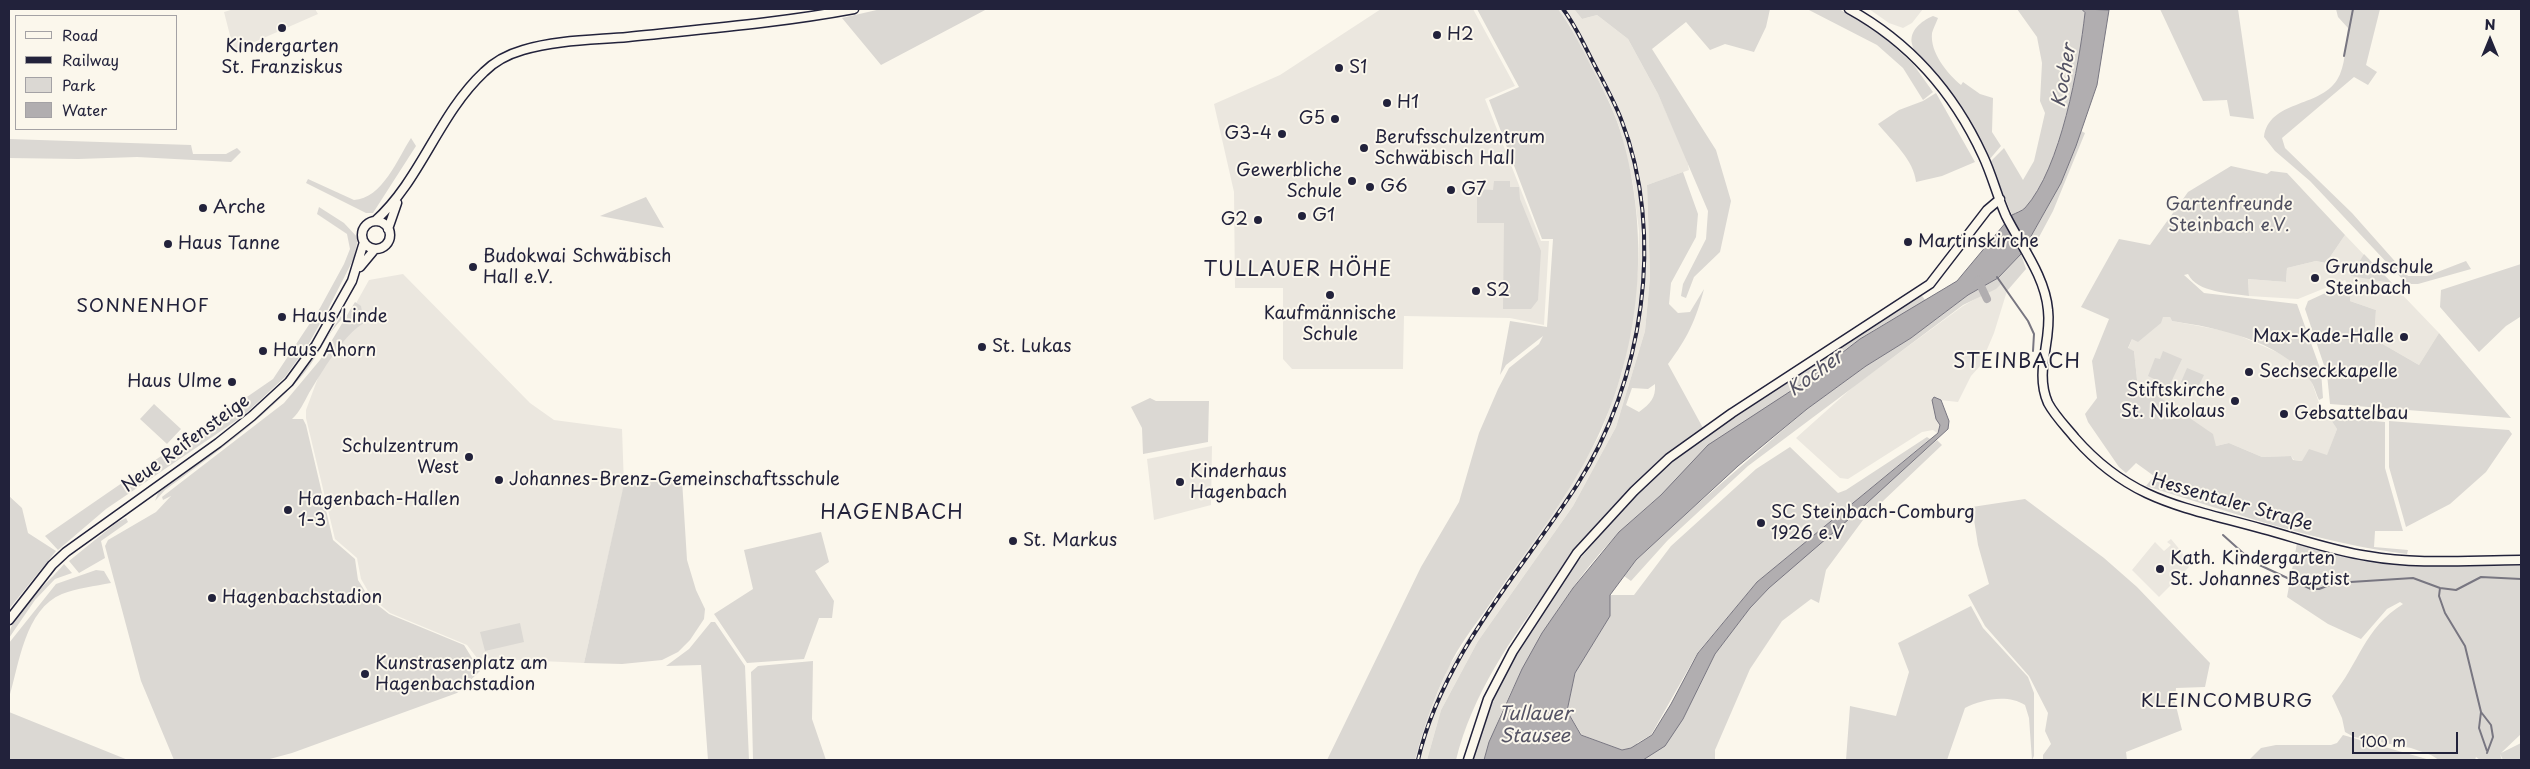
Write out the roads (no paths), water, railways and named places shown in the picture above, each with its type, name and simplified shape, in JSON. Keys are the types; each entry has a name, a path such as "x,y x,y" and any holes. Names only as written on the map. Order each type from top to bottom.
{"main road":[{"path":"375,222 384,224 388,229 390,237 382,248 375,249 369,247 364,242 362,236 364,228 375,222 399,196 460,97 485,71 503,58 523,50 560,44 748,24 854,9"},
{"name":"Hessentaler Straße","path":"1849,9 1885,30 1918,60 1943,88 1982,153 2006,215 2029,259 2045,296 2049,323 2041,374 2048,403 2085,450 2111,474 2152,498 2368,556 2412,560 2521,560"},
{"path":"388,229 399,196"},
{"path":"1468,760 1488,699 1513,651 1577,553 1601,526 1669,458 1762,392 1930,284 1988,210 2000,199"},
{"name":"Neue Reifensteige","path":"357,271 364,242"},
{"name":"Neue Reifensteige","path":"9,620 52,565 66,552 225,438 289,382 316,345 357,271 375,249"}],"water":[{"path":"2082,9 2109,10 2097,85 2061,183 2021,254 1998,278 1968,295 1911,338 1866,366 1807,409 1738,466 1636,560 1610,595 1610,616 1575,673 1567,711 1581,735 1622,750 1631,748 1652,735 1698,653 1757,582 1938,433 1940,425 1936,419 1932,400 1934,397 1941,400 1949,421 1948,429 1856,513 1769,588 1750,608 1715,654 1683,719 1665,746 1643,760 1484,760 1489,742 1522,669 1542,633 1573,588 1619,532 1661,495 1708,445 1800,385 1860,339 1957,281 2012,215 2025,208 2038,190 2049,168 2058,143 2078,60 2085,13"}],"waterway":[{"path":"2344,56 2353,9"},
{"path":"1997,277 2028,321 2034,334 2033,351"},
{"path":"1978,280 1987,299"},
{"path":"2223,535 2253,562 2311,589 2319,589 2335,583 2413,578 2440,588 2456,590 2481,577 2521,579"},
{"path":"2440,588 2439,596 2445,613 2465,646 2481,712 2491,725 2493,737 2487,753"},
{"path":"2481,712 2479,728 2487,751"}],"railway":[{"path":"1418,760 1429,722 1464,650 1485,616 1577,485 1600,444 1618,401 1632,354 1641,306 1644,258 1642,210 1635,164 1615,106 1576,29 1563,9"}],"place":[{"name":"Kindergarten St. Franziskus","path":"282,28"},
{"name":"H2","path":"1437,35"},
{"name":"S1","path":"1339,68"},
{"name":"H1","path":"1387,103"},
{"name":"G5","path":"1335,119"},
{"name":"G3-4","path":"1282,134"},
{"name":"Berufsschulzentrum Schwäbisch Hall","path":"1364,148"},
{"name":"Gewerbliche Schule","path":"1352,181"},
{"name":"G6","path":"1370,187"},
{"name":"G7","path":"1451,190"},
{"name":"Arche","path":"203,208"},
{"name":"G1","path":"1302,216"},
{"name":"G2","path":"1258,220"},
{"name":"Martinskirche","path":"1908,242"},
{"name":"Haus Tanne","path":"168,244"},
{"name":"Budokwai Schwäbisch Hall e.V.","path":"473,267"},
{"name":"Grundschule Steinbach","path":"2315,278"},
{"name":"S2","path":"1476,291"},
{"name":"Kaufmännische Schule","path":"1330,295"},
{"name":"Haus Linde","path":"282,317"},
{"name":"Max-Kade-Halle","path":"2404,337"},
{"name":"St. Lukas","path":"982,347"},
{"name":"Haus Ahorn","path":"263,351"},
{"name":"Sechseckkapelle","path":"2249,372"},
{"name":"Haus Ulme","path":"232,382"},
{"name":"Stiftskirche St. Nikolaus","path":"2235,401"},
{"name":"Gebsattelbau","path":"2284,414"},
{"name":"Schulzentrum West","path":"469,457"},
{"name":"Johannes-Brenz-Gemeinschaftsschule","path":"499,480"},
{"name":"Kinderhaus Hagenbach","path":"1180,482"},
{"name":"Hagenbach-Hallen 1-3","path":"288,510"},
{"name":"SC Steinbach-Comburg 1926 e.V","path":"1761,523"},
{"name":"St. Markus","path":"1013,541"},
{"name":"Kath. Kindergarten St. Johannes Baptist","path":"2160,569"},
{"name":"Hagenbachstadion","path":"212,598"},
{"name":"Kunstrasenplatz am Hagenbachstadion","path":"365,674"}],"district":[{"name":"TULLAUER HÖHE","path":"1298,270"},
{"name":"SONNENHOF","path":"143,307"},
{"name":"STEINBACH","path":"2017,362"},
{"name":"HAGENBACH","path":"892,513"},
{"name":"KLEINCOMBURG","path":"2227,702"}],"water label":[{"name":"Kocher","path":"2065,76"},
{"name":"Kocher","path":"1816,374"},
{"name":"Tullauer Stausee","path":"1535,726"}],"park label":[{"name":"Gartenfreunde Steinbach e.V.","path":"2229,215"}]}
